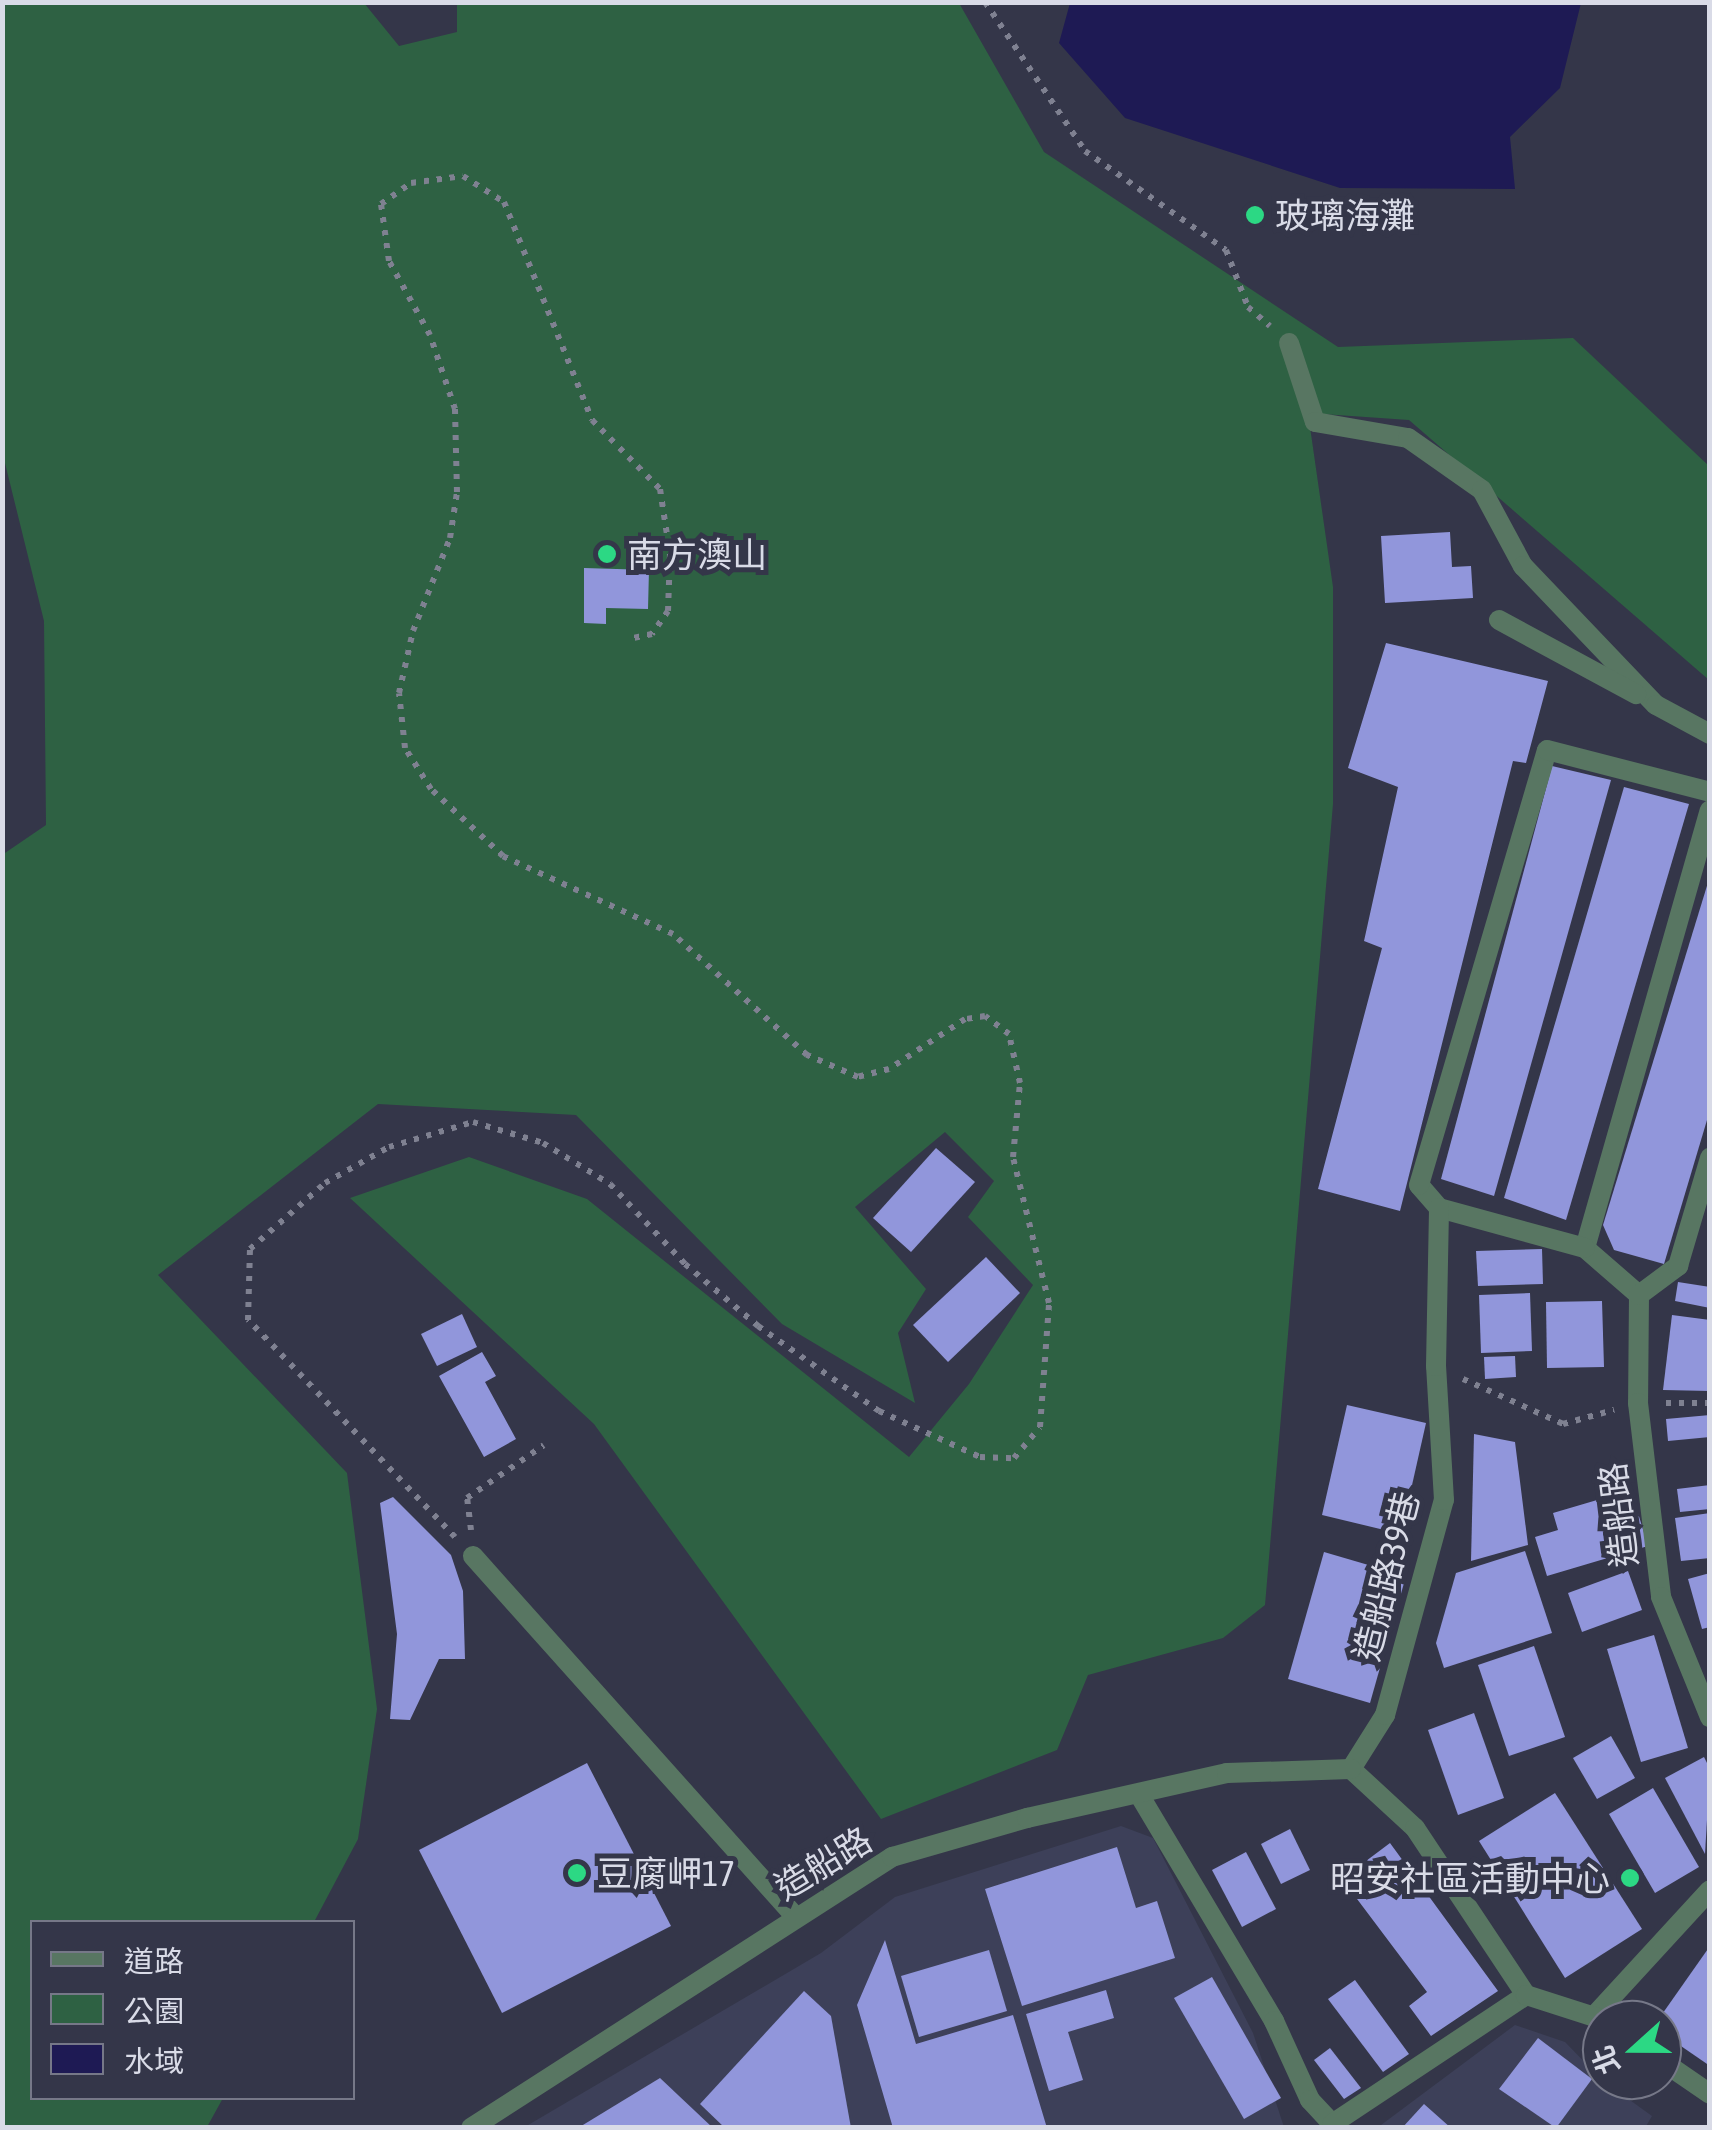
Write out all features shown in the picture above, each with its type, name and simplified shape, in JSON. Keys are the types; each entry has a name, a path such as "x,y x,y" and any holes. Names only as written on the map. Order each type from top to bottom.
{"street":[{"path":"1289,343 1315,422 1408,438 1482,490 1523,566 1656,705"},
{"path":"1499,620 1710,734"},
{"path":"1710,792 1547,750 1419,1185 1439,1208 1585,1248 1640,1295 1678,1266 1710,1158"},
{"path":"1585,1248 1710,810"},
{"name":"造船路39巷","path":"1352,1768 1384,1715 1444,1500 1436,1366 1439,1208"},
{"name":"造船路","path":"1640,1295 1638,1403 1660,1597 1710,1717"},
{"path":"473,1556 796,1917"},
{"path":"1352,1768 1415,1828 1526,1995 1582,2012"},
{"name":"造船路","path":"470,2128 892,1856 1027,1818 1140,1796 1227,1773 1352,1768"},
{"path":"1140,1796 1274,2022 1310,2100 1332,2124 1526,1995"},
{"path":"1615,2000 1710,1890"},
{"path":"1682,2075 1710,2094"}],"path":[{"path":"985,2 1085,150 1226,250 1248,307 1289,343"},
{"path":"473,1556 248,1320 250,1249 325,1183 389,1147 473,1122 544,1143 610,1184 685,1264 758,1326 879,1411 980,1457 1014,1458 1040,1427 1049,1303 1014,1157 1020,1083 1009,1034 985,1016 965,1019 889,1069 858,1077 807,1055 673,934 503,856 431,789 405,748 399,693 413,631 450,538 456,492 455,409 430,335 389,260 381,204 412,184 463,176 504,202 592,420 660,488 670,554 668,611 652,634 628,639"},
{"path":"1436,1366 1563,1424 1638,1403 1710,1403"},
{"path":"473,1556 468,1498 544,1445"}],"shaded area":[{"path":"1121,1826 1153,1838 1253,2033 1284,2127 523,2128 821,1953 895,1897"},
{"path":"1515,2025 1565,2042 1582,2059 1582,2100 1630,2100 1652,2116 1645,2128 1377,2128"}],"green space":[{"path":"3,3 364,3 399,46 457,32 457,3 959,3 1044,152 1338,347 1573,338 1709,466 1709,680 1409,420 1308,413 1333,587 1333,804 1265,1605 1223,1638 1088,1675 1057,1750 881,1819 594,1424 350,1198 469,1157 587,1199 909,1457 969,1384 1033,1285 968,1217 994,1181 945,1132 855,1207 926,1289 898,1333 915,1403 782,1324 576,1115 378,1104 158,1275 347,1473 377,1709 358,1839 315,1920 30,1920 30,2100 222,2100 207,2127 3,2128 2,855 46,825 44,621 2,451"}],"water":[{"path":"1070,2 1581,3 1560,88 1510,137 1515,189 1340,188 1125,118 1059,43"}],"building":[{"path":"1450,532 1452,567 1471,566 1473,598 1385,603 1381,536"},
{"path":"584,568 649,570 648,609 606,608 606,624 584,623"},
{"path":"1386,643 1548,681 1526,763 1513,761 1400,1211 1318,1189 1382,948 1364,941 1398,787 1348,768"},
{"path":"1552,766 1611,780 1494,1196 1441,1179"},
{"path":"1624,787 1689,804 1566,1220 1504,1198"},
{"path":"1710,876 1710,1110 1664,1264 1614,1250 1603,1225"},
{"path":"936,1148 975,1182 911,1252 873,1218"},
{"path":"1542,1249 1543,1284 1478,1286 1476,1251"},
{"path":"986,1257 1020,1293 948,1362 913,1325"},
{"path":"1678,1282 1710,1287 1710,1308 1675,1301"},
{"path":"1530,1293 1532,1351 1481,1353 1479,1295"},
{"path":"1602,1301 1604,1367 1547,1368 1546,1302"},
{"path":"462,1314 477,1347 437,1366 421,1334"},
{"path":"1672,1315 1710,1320 1710,1391 1663,1390"},
{"path":"482,1352 496,1376 485,1382 516,1439 484,1457 439,1376"},
{"path":"1515,1356 1516,1377 1485,1379 1484,1357"},
{"path":"1347,1405 1426,1423 1401,1534 1322,1515"},
{"path":"1710,1415 1710,1437 1668,1441 1666,1419"},
{"path":"1474,1434 1515,1442 1528,1545 1471,1561"},
{"path":"1710,1485 1710,1509 1680,1512 1677,1489"},
{"path":"1631,1490 1648,1546 1547,1576 1535,1537 1558,1530 1553,1513"},
{"path":"393,1497 451,1555 463,1591 465,1659 439,1659 410,1720 390,1719 397,1634 380,1503"},
{"path":"1710,1513 1710,1558 1681,1561 1675,1518"},
{"path":"1525,1551 1552,1633 1444,1668 1436,1643 1456,1573"},
{"path":"1324,1552 1406,1576 1370,1703 1288,1679"},
{"path":"1628,1571 1642,1610 1582,1632 1568,1593"},
{"path":"1710,1573 1710,1627 1702,1629 1688,1579"},
{"path":"1654,1635 1688,1748 1641,1762 1607,1649"},
{"path":"1534,1646 1565,1737 1509,1756 1478,1665"},
{"path":"1474,1713 1504,1798 1458,1815 1428,1730"},
{"path":"1611,1736 1635,1778 1597,1799 1573,1758"},
{"path":"1704,1757 1710,1769 1705,1854 1665,1778"},
{"path":"587,1763 671,1926 502,2013 419,1850"},
{"path":"1653,1788 1699,1867 1655,1893 1609,1814"},
{"path":"1555,1793 1642,1929 1565,1978 1479,1841"},
{"path":"1290,1829 1310,1870 1281,1884 1261,1844"},
{"path":"1390,1843 1498,1991 1431,2036 1409,2006 1427,1992 1342,1879"},
{"path":"1117,1847 1136,1908 1157,1901 1175,1958 1022,2006 985,1889"},
{"path":"1246,1852 1276,1909 1242,1927 1212,1870"},
{"path":"885,1940 916,2044 1013,2015 1047,2128 893,2128 857,2005"},
{"path":"1710,1946 1710,2066 1682,2047 1682,2000 1672,2000"},
{"path":"989,1950 1007,2011 919,2037 901,1976"},
{"path":"1212,1977 1281,2098 1244,2119 1174,1998"},
{"path":"1355,1980 1409,2054 1383,2072 1328,1999"},
{"path":"1106,1990 1114,2018 1068,2032 1083,2080 1049,2091 1026,2014"},
{"path":"804,1991 831,2016 851,2128 725,2128 700,2104"},
{"path":"1538,2038 1582,2071 1582,2093 1556,2128 1499,2089"},
{"path":"1330,2048 1361,2088 1344,2099 1314,2060"},
{"path":"660,2078 713,2128 578,2128"},
{"path":"1424,2104 1451,2128 1402,2128"}],"place":[{"name":"玻璃海灘","path":"1255,215"},
{"name":"南方澳山","path":"607,554"},
{"name":"豆腐岬17","path":"577,1873"},
{"name":"昭安社區活動中心","path":"1630,1878"}]}
